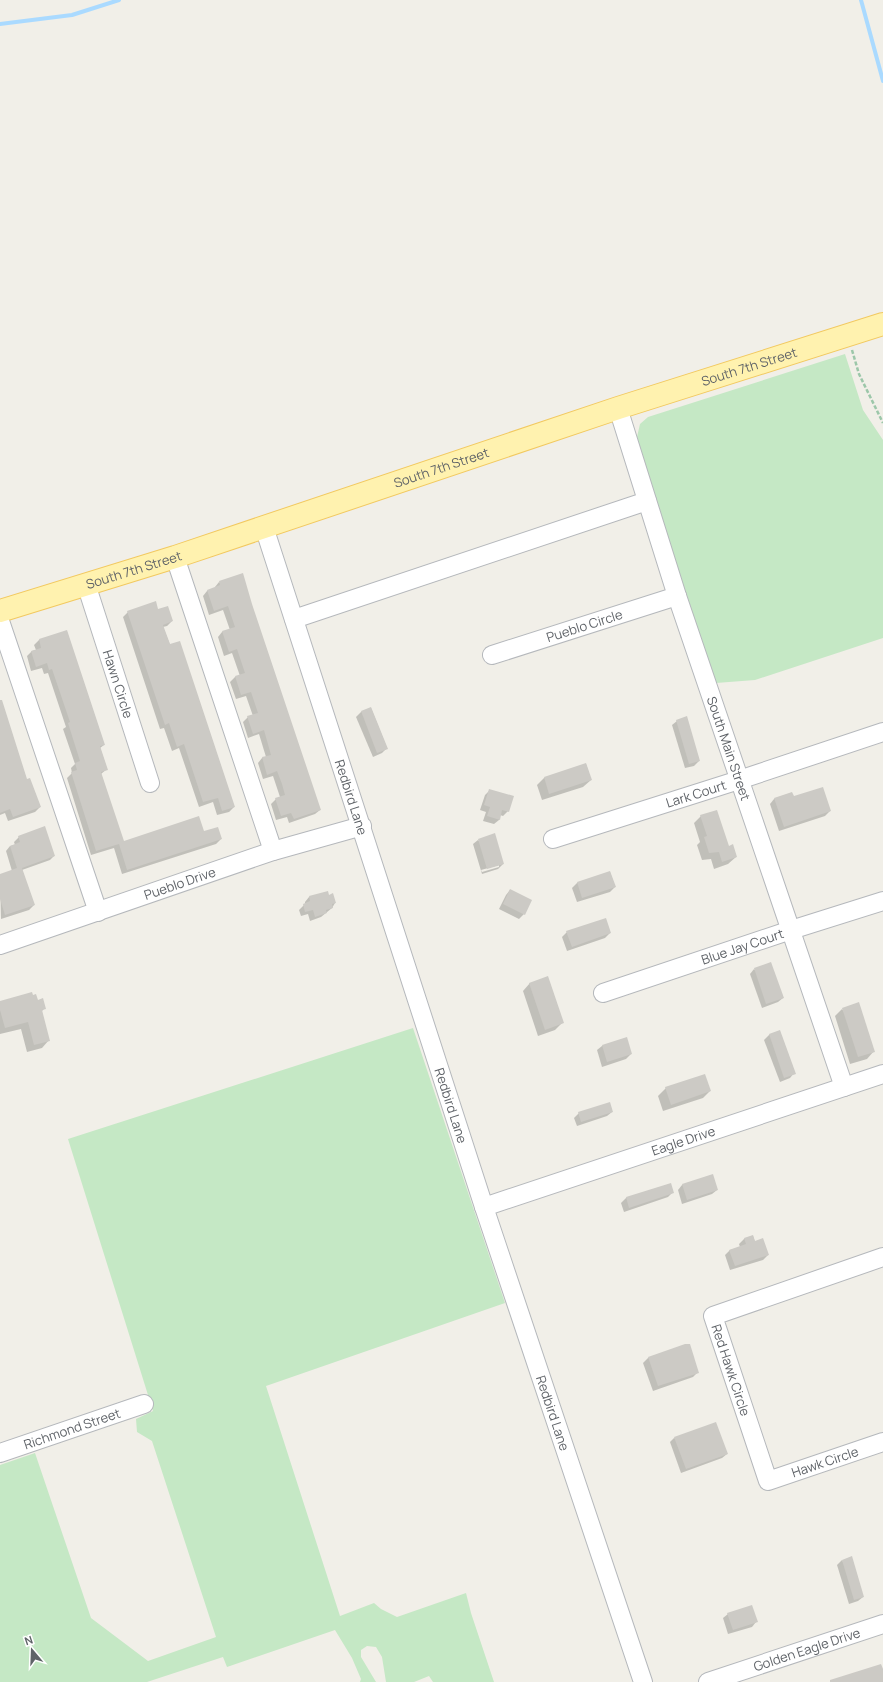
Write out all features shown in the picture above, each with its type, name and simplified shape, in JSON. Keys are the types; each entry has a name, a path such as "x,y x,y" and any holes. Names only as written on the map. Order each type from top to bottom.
{"main road":[{"name":"South 7th Street","path":"0,611 175,557 618,408 883,324"}],"street":[{"name":"South Main Street","path":"618,408 677,596 844,1087"},
{"path":"294,619 647,500"},
{"name":"Redbird Lane","path":"264,527 362,826 484,1207 643,1682"},
{"path":"175,557 273,851"},
{"name":"Hawn Circle","path":"86,584 150,783"},
{"name":"Pueblo Circle","path":"492,655 677,596"},
{"path":"0,621 98,912"},
{"name":"Lark Court","path":"553,839 740,780 883,732"},
{"name":"Pueblo Drive","path":"0,945 273,851 362,826"},
{"name":"Blue Jay Court","path":"603,993 883,901"},
{"name":"Eagle Drive","path":"484,1207 883,1074"},
{"name":"Red Hawk Circle","path":"768,1481 713,1316 883,1258"},
{"name":"Richmond Street","path":"0,1452 144,1404"},
{"name":"Hawk Circle","path":"768,1481 883,1442"},
{"name":"Golden Eagle Drive","path":"708,1682 883,1624"}],"path":[{"path":"847,335 859,374 883,423"}],"green space":[{"path":"845,354 863,410 883,440 883,638 755,680 716,683 645,470 637,437 640,424 648,417"},
{"path":"413,1028 505,1303 266,1386 340,1616 374,1603 381,1609 397,1617 466,1593 471,1613 494,1682 433,1682 429,1676 414,1682 386,1682 382,1657 376,1647 367,1646 361,1650 361,1657 376,1682 360,1682 361,1679 352,1658 335,1630 227,1667 223,1657 147,1682 0,1682 0,1465 35,1453 91,1618 148,1661 216,1637 152,1441 137,1432 136,1419 153,1411 68,1139"}],"building":[{"path":"243,573 321,810 294,819 291,813 281,816 275,798 285,795 277,771 267,775 262,757 271,755 264,730 253,734 247,716 258,713 251,692 241,695 235,676 245,673 237,649 229,652 222,631 235,627 228,606 214,611 207,590 220,585 219,581"},
{"path":"156,601 158,609 168,606 173,621 163,625 170,644 180,641 235,807 222,811 218,798 203,802 184,744 177,747 169,723 165,725 127,611"},
{"path":"67,630 105,745 100,746 108,770 101,772 124,841 199,816 204,831 218,827 222,839 127,870 119,844 96,851 71,772 77,770 75,763 80,761 68,723 70,722 52,669 49,670 47,663 36,667 31,651 41,648 39,639"},
{"path":"0,700 2,700 27,779 30,778 41,807 13,817 10,809 0,813"},
{"path":"371,707 388,749 377,753 361,711"},
{"path":"687,716 700,761 689,764 676,720"},
{"path":"586,763 592,780 549,794 544,777"},
{"path":"823,787 831,811 784,827 774,798 792,792 794,796"},
{"path":"489,789 514,796 509,812 502,810 500,820 487,816 490,807 484,805"},
{"path":"717,810 729,846 733,844 737,857 722,862 719,852 709,853 704,837 707,836 700,815"},
{"path":"45,826 55,856 22,868 35,905 5,915 0,899 0,874 17,868 10,846 20,842 18,836"},
{"path":"495,833 504,864 487,869 478,839"},
{"path":"610,871 616,887 582,898 577,882"},
{"path":"510,889 532,900 525,915 503,904"},
{"path":"328,891 329,895 333,893 336,903 332,904 333,908 326,910 327,913 315,917 313,910 305,912 303,904 310,901 309,896"},
{"path":"606,918 611,933 572,947 566,931"},
{"path":"771,962 784,998 766,1004 754,968"},
{"path":"548,976 564,1023 545,1030 529,983"},
{"path":"32,992 33,995 36,994 38,1000 43,998 46,1009 42,1010 50,1041 34,1045 28,1022 5,1028 0,1010 0,1001"},
{"path":"859,1002 875,1052 858,1057 842,1008"},
{"path":"780,1030 796,1074 784,1078 769,1034"},
{"path":"627,1037 632,1054 607,1062 602,1045"},
{"path":"705,1074 711,1091 671,1105 665,1087"},
{"path":"610,1102 613,1112 581,1122 578,1112"},
{"path":"713,1174 718,1190 687,1200 682,1184"},
{"path":"671,1183 674,1193 629,1208 626,1197"},
{"path":"753,1235 755,1241 763,1238 769,1255 735,1266 729,1250 746,1244 744,1238"},
{"path":"685,1344 690,1344 699,1373 658,1386 648,1357"},
{"path":"716,1422 728,1454 686,1469 674,1437"},
{"path":"852,1556 864,1597 854,1600 842,1560"},
{"path":"752,1605 758,1622 733,1630 727,1613"},
{"path":"881,1664 883,1669 883,1682 830,1682 830,1680"}],"waterway":[{"path":"0,24 72,15 119,0"},
{"path":"861,0 883,81"}]}
